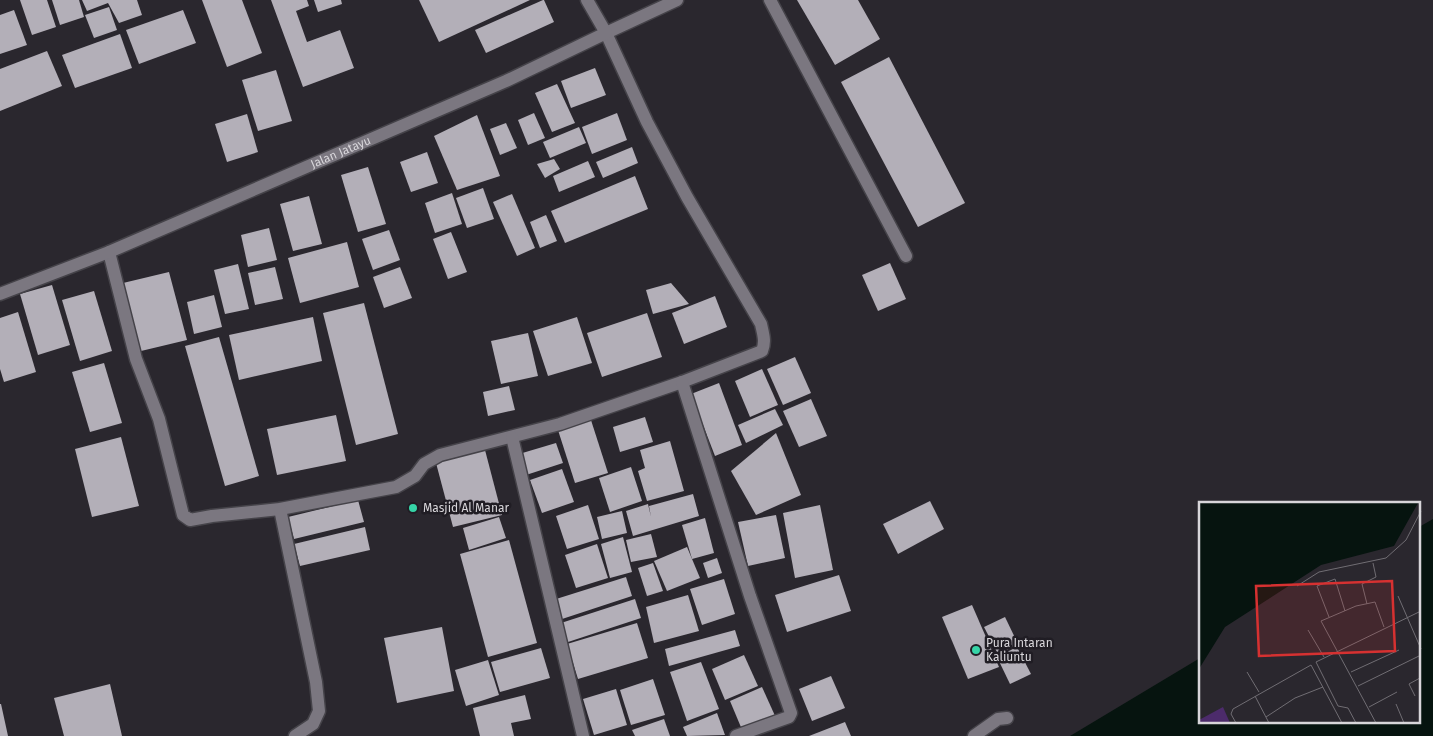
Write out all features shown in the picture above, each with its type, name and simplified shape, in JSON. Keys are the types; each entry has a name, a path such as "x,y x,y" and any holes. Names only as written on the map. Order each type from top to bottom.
{"street":[{"path":"109,252 136,359 159,420 183,515 186,519 193,520 212,516 280,509 396,487 415,476 424,464 432,458 560,424 682,382 762,351 764,338 761,324 687,197 647,122 606,33 587,0"},
{"name":"Jalan Jatayu","path":"0,294 109,252 506,81 677,0"},
{"path":"770,0 906,256"},
{"path":"682,382 750,596 791,713 790,716 736,736"},
{"path":"512,437 583,736"},
{"path":"280,509 316,682 319,711 313,724 294,736"},
{"path":"974,736 998,719 1007,718"}],"shaded area":[{"path":"1433,519 1433,736 1070,736 1199,659 1199,724 1420,724 1420,526"}],"building":[{"path":"20,0 47,0 56,27 32,35"},
{"path":"52,0 79,0 84,17 60,25"},
{"path":"82,0 137,0 142,15 119,23 108,3 87,11"},
{"path":"202,0 242,0 262,53 227,67"},
{"path":"271,0 307,0 309,6 296,11 307,42 340,30 354,68 303,87"},
{"path":"314,0 341,0 342,4 318,12"},
{"path":"419,0 530,0 439,42"},
{"path":"543,0 554,22 486,53 475,30"},
{"path":"797,0 858,0 880,39 835,65"},
{"path":"109,7 117,30 94,38 85,15"},
{"path":"14,10 27,45 0,54 0,15"},
{"path":"183,10 196,43 139,64 126,30"},
{"path":"120,34 132,68 75,88 62,55"},
{"path":"47,51 62,86 0,111 0,69"},
{"path":"889,57 965,203 918,227 841,82"},
{"path":"595,68 606,95 571,108 561,81"},
{"path":"276,70 292,121 258,131 242,80"},
{"path":"557,84 575,123 552,132 535,93"},
{"path":"534,113 545,138 528,145 518,120"},
{"path":"617,113 627,140 592,154 582,127"},
{"path":"247,114 258,152 227,162 215,124"},
{"path":"477,115 500,176 457,190 434,136"},
{"path":"506,123 517,148 500,155 490,129"},
{"path":"579,127 586,143 550,158 543,142"},
{"path":"632,147 638,163 603,178 596,162"},
{"path":"427,152 438,183 411,192 400,162"},
{"path":"554,159 560,169 545,178 537,164"},
{"path":"588,161 595,177 559,192 553,176"},
{"path":"368,167 386,224 358,232 341,175"},
{"path":"635,176 648,209 565,243 551,211"},
{"path":"483,188 494,219 467,228 456,198"},
{"path":"452,193 462,224 435,233 425,203"},
{"path":"512,194 535,248 517,256 493,202"},
{"path":"309,196 322,244 293,251 280,204"},
{"path":"546,215 557,241 540,248 530,222"},
{"path":"269,228 277,260 248,267 241,235"},
{"path":"389,230 400,260 373,270 362,239"},
{"path":"451,232 467,272 448,279 433,239"},
{"path":"347,242 359,287 300,303 288,258"},
{"path":"890,263 906,299 878,311 862,275"},
{"path":"238,264 249,309 225,314 214,270"},
{"path":"275,267 283,299 255,305 248,273"},
{"path":"400,267 412,298 384,308 373,277"},
{"path":"169,272 187,340 141,351 123,283"},
{"path":"671,283 689,304 653,314 646,290"},
{"path":"52,285 70,345 38,355 20,294"},
{"path":"94,291 112,351 80,361 62,300"},
{"path":"214,295 222,327 194,334 187,302"},
{"path":"715,296 727,327 684,344 672,313"},
{"path":"364,303 398,434 356,445 323,313"},
{"path":"18,312 36,372 4,382 0,369 0,318"},
{"path":"647,313 662,357 602,377 587,333"},
{"path":"313,317 322,361 239,380 229,335"},
{"path":"577,317 592,363 548,376 533,331"},
{"path":"528,333 538,376 501,384 491,341"},
{"path":"219,337 259,476 225,486 185,346"},
{"path":"795,357 811,393 783,405 767,369"},
{"path":"104,363 122,423 90,432 72,372"},
{"path":"762,369 778,405 750,417 735,381"},
{"path":"719,383 742,445 715,456 691,394"},
{"path":"509,386 515,410 488,416 483,392"},
{"path":"811,399 827,436 799,447 783,411"},
{"path":"775,409 783,425 746,443 738,425"},
{"path":"336,415 346,461 277,475 267,429"},
{"path":"590,417 608,473 575,483 557,427"},
{"path":"645,417 653,442 620,452 613,427"},
{"path":"776,433 801,495 756,515 731,471"},
{"path":"121,437 139,506 92,517 75,449"},
{"path":"670,441 684,491 647,501 638,471 645,468 640,450"},
{"path":"556,443 563,463 526,475 519,454"},
{"path":"485,450 502,515 453,527 436,463"},
{"path":"631,467 642,501 610,512 599,478"},
{"path":"562,469 574,502 542,513 530,480"},
{"path":"693,494 699,516 633,536 626,511 648,504 651,517 649,506"},
{"path":"358,500 364,522 294,539 288,517"},
{"path":"930,501 944,529 898,554 883,524"},
{"path":"588,505 599,539 567,549 556,516"},
{"path":"820,505 833,570 795,578 783,513"},
{"path":"622,511 627,533 602,539 597,517"},
{"path":"776,515 785,558 748,566 738,522"},
{"path":"499,517 506,538 469,550 463,528"},
{"path":"705,518 714,553 692,559 682,525"},
{"path":"365,527 370,550 300,566 294,544"},
{"path":"651,534 657,557 631,562 626,540"},
{"path":"623,537 632,572 610,578 601,544"},
{"path":"509,540 537,643 488,657 460,554"},
{"path":"597,544 608,578 576,588 565,555"},
{"path":"687,547 700,578 667,591 654,561"},
{"path":"717,558 722,573 708,578 703,563"},
{"path":"653,563 663,591 647,596 638,568"},
{"path":"839,575 851,611 787,632 775,595"},
{"path":"626,577 632,596 559,620 553,600"},
{"path":"724,579 735,614 702,625 690,589"},
{"path":"688,595 699,631 654,643 646,607"},
{"path":"635,599 641,618 568,642 561,623"},
{"path":"972,605 999,667 968,679 942,617"},
{"path":"1005,617 1018,644 998,654 984,627"},
{"path":"637,623 648,658 578,679 567,644"},
{"path":"442,627 454,691 397,703 384,638"},
{"path":"735,630 740,646 669,666 665,649"},
{"path":"1017,647 1031,674 1010,684 997,657"},
{"path":"541,648 550,678 500,692 491,662"},
{"path":"744,655 758,686 725,700 712,669"},
{"path":"488,660 499,695 466,706 455,670"},
{"path":"701,662 719,709 687,721 670,672"},
{"path":"831,676 845,708 812,721 799,689"},
{"path":"653,679 665,715 631,725 620,690"},
{"path":"110,684 122,736 64,736 54,698"},
{"path":"762,687 776,718 743,732 730,701"},
{"path":"616,689 627,725 594,735 583,699"},
{"path":"525,695 531,719 511,723 514,736 480,736 473,708"},
{"path":"1,704 8,736 0,736"},
{"path":"717,713 725,735 687,736 683,727"},
{"path":"664,719 670,736 635,736 632,730"},
{"path":"845,722 851,736 809,736"}],"place":[{"name":"Masjid Al Manar","path":"413,508"},
{"name":"Pura Intaran Kaliuntu","path":"976,650"}]}
